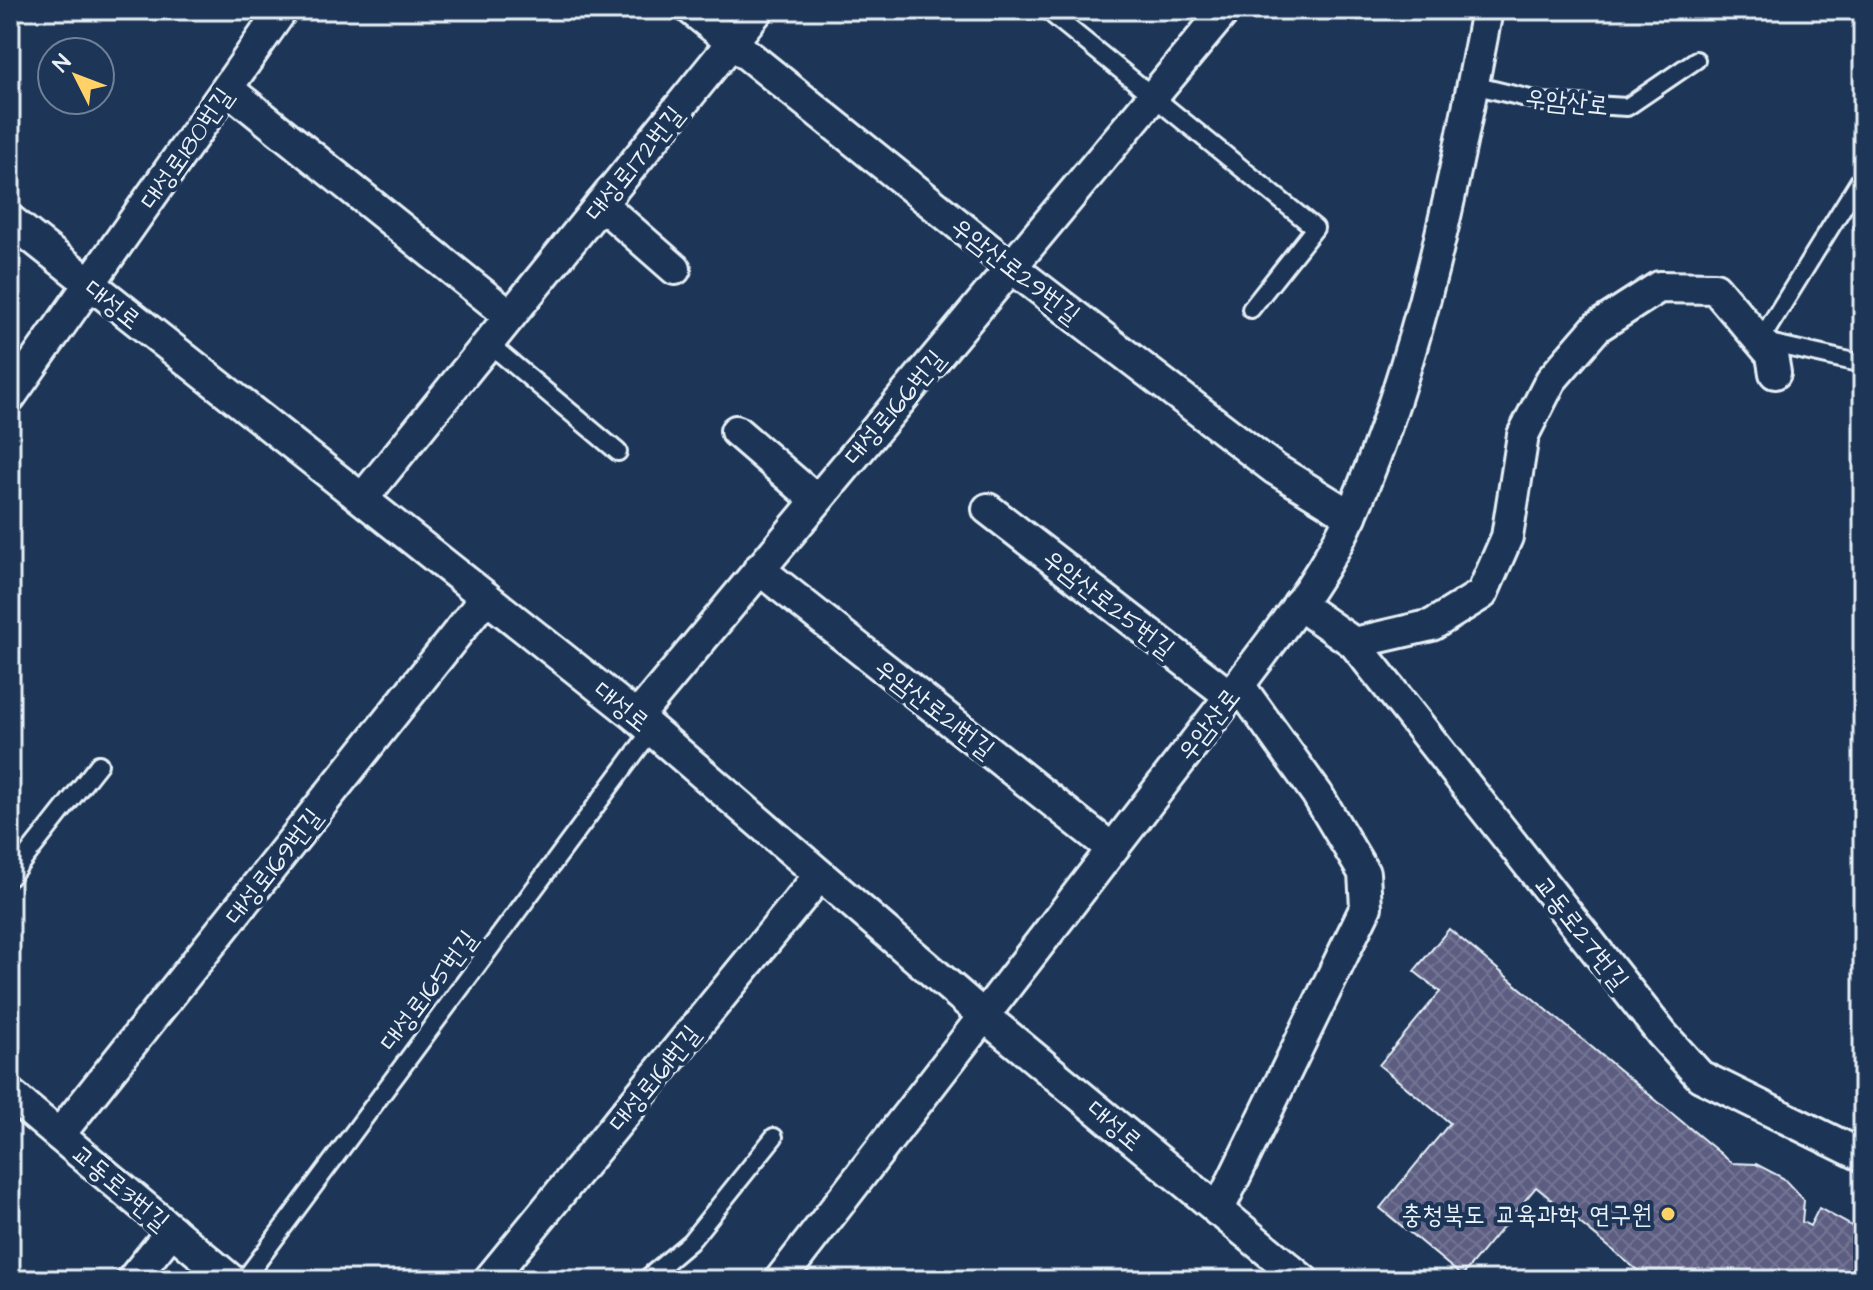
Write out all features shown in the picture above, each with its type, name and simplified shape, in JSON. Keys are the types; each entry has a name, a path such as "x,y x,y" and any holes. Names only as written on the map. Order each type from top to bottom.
{"street":[{"name":"대성로180번길","path":"10,397 282,10"},
{"name":"우암산로29번길","path":"692,10 1011,267 1275,469 1351,516"},
{"name":"대성로172번길","path":"363,498 758,10"},
{"name":"대성로166번길","path":"644,723 759,569 1225,10"},
{"name":"우암산로","path":"780,1280 1235,691 1298,604 1351,516 1403,383 1473,85 1487,10"},
{"path":"228,89 510,316"},
{"path":"601,204 675,269"},
{"name":"대성로","path":"10,220 90,287 363,498 644,723 985,1017 1303,1280"},
{"path":"1354,643 1432,625 1482,594 1507,537 1523,435 1551,380 1597,327 1659,287 1715,288 1772,355 1775,373"},
{"path":"736,431 816,500"},
{"name":"우암산로25번길","path":"988,509 1235,691"},
{"name":"우암산로21번길","path":"759,569 1111,848"},
{"name":"대성로169번길","path":"59,1135 486,597"},
{"name":"교동로27번길","path":"1298,604 1354,643 1662,1034 1700,1076 1863,1156"},
{"path":"1218,1211 1366,907 1364,873 1317,794 1235,691"},
{"name":"대성로161번길","path":"489,1280 819,876"},
{"name":"교동로3번길","path":"10,1094 231,1280"},
{"path":"132,1280 172,1230"}],"lane":[{"path":"1054,16 1151,98 1315,228 1251,309"},
{"name":"우암산로","path":"1473,85 1543,102 1627,107 1696,60"},
{"path":"1863,175 1760,341 1863,364"},
{"path":"488,343 618,452"},
{"name":"대성로165번길","path":"244,1280 644,723"},
{"path":"10,877 99,764"},
{"path":"645,1280 690,1242 774,1137"}],"building":[{"path":"1449,929 1732,1163 1756,1164 1783,1178 1804,1200 1802,1222 1810,1226 1819,1208 1863,1232 1863,1280 1649,1280 1536,1187 1462,1276 1380,1208 1450,1123 1379,1065 1440,992 1414,971"}],"place":[{"name":"충청북도 교육과학 연구원","path":"1668,1214"}]}
